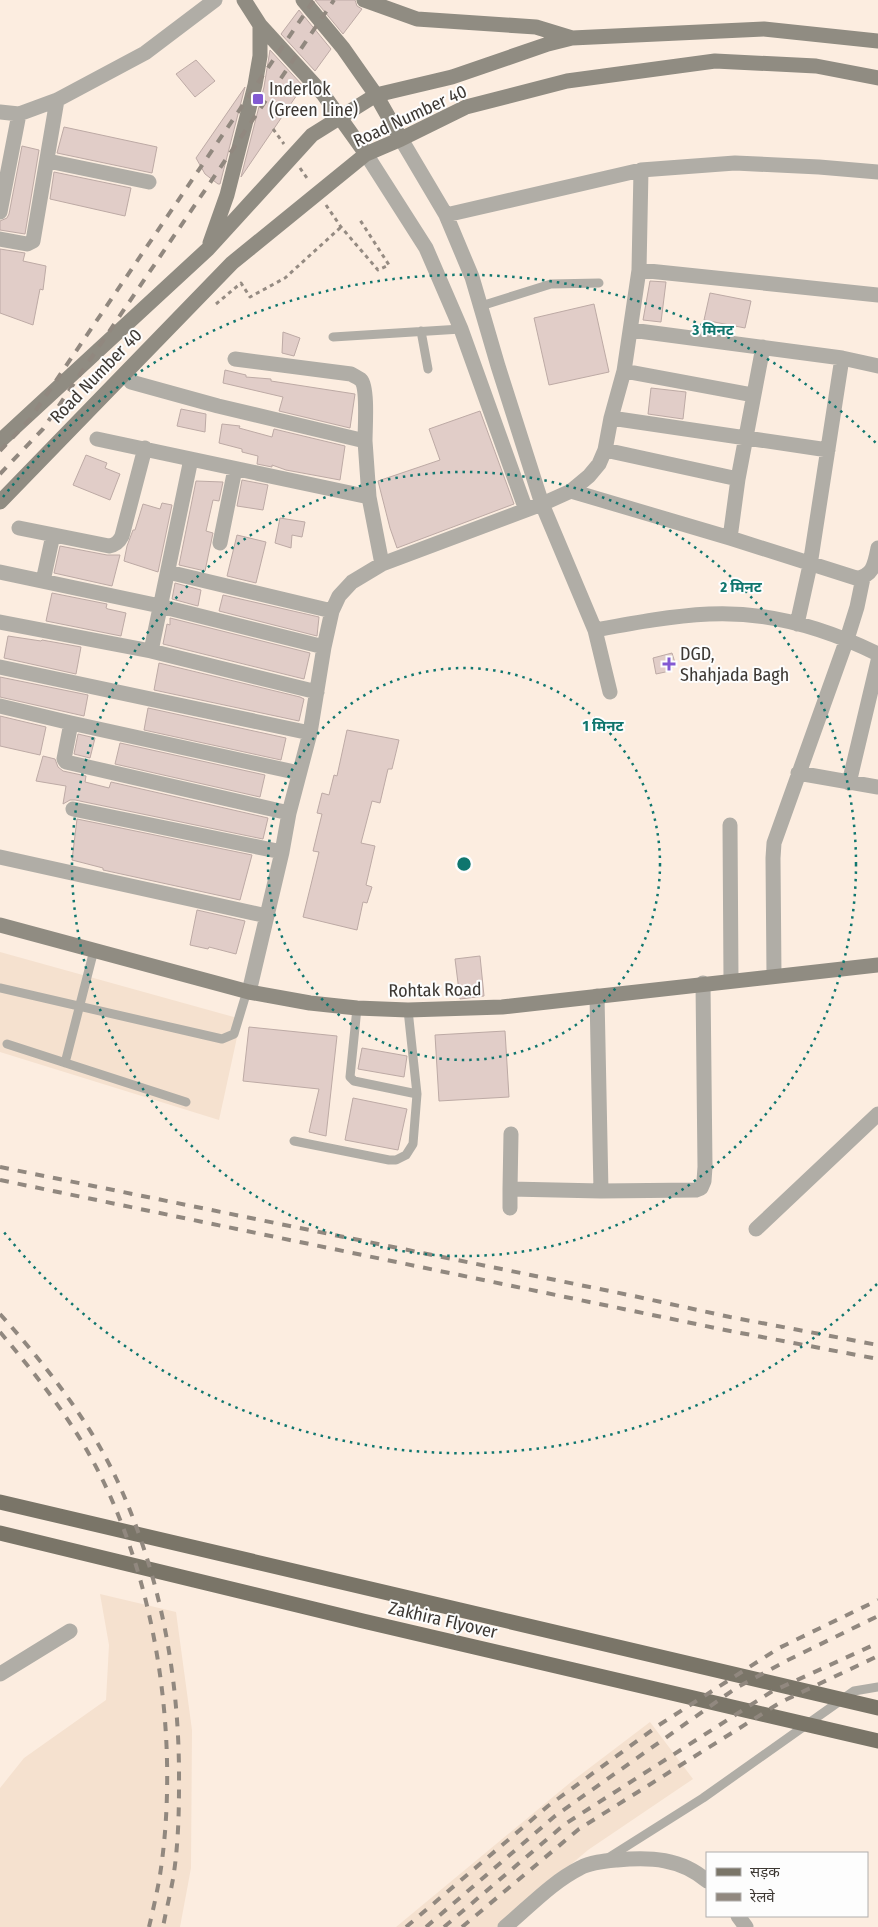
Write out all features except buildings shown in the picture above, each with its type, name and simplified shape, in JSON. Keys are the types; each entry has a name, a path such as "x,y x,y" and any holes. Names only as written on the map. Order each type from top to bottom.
{"main road":[{"path":"244,0 260,25 311,79 341,117 366,154"},
{"path":"303,0 343,48 376,95 401,139"},
{"path":"364,0 417,19 536,27 572,38 764,29 878,41"},
{"path":"208,249 227,195 255,85 260,56 260,25"},
{"name":"Road Number 40","path":"0,441 208,249 312,136 376,95 452,78 548,44 572,38"},
{"name":"Road Number 40","path":"0,502 232,263 366,154 466,107 568,81 714,61 816,66 878,78"},
{"name":"Rohtak Road","path":"0,925 248,992 310,1003 357,1008 408,1010 502,1007 703,983 878,965"},
{"name":"Zakhira Flyover","path":"0,1502 878,1708"},
{"name":"Zakhira Flyover","path":"0,1534 878,1741"}],"street":[{"path":"0,112 19,114 58,100 145,53 215,0"},
{"path":"0,239 27,244 33,241 58,100"},
{"path":"0,212 19,114"},
{"path":"401,139 446,215 472,277 542,504 595,630 610,692"},
{"path":"366,154 426,248 461,329 526,510"},
{"path":"48,161 149,182"},
{"path":"446,215 641,170 735,163 878,172"},
{"path":"248,992 282,852 289,814 310,733 332,611 339,596 352,582 382,564 542,504 571,491 589,476 599,464 605,450 611,418 624,371 631,330 639,270 641,170"},
{"path":"639,270 878,295"},
{"path":"631,330 842,358 878,366"},
{"path":"730,538 738,478 762,347"},
{"path":"797,624 810,565 842,358"},
{"path":"235,359 351,374 361,379 365,395 365,441 370,497 382,564"},
{"path":"624,371 752,395"},
{"path":"131,382 218,406 365,441"},
{"path":"611,418 828,450"},
{"path":"97,439 370,497"},
{"path":"19,528 109,546 119,541 145,448"},
{"path":"605,450 738,478"},
{"path":"151,651 191,459"},
{"path":"220,543 235,469"},
{"path":"571,491 856,578 863,578 870,574 878,548"},
{"path":"43,581 53,535"},
{"path":"0,572 160,606 324,647"},
{"path":"168,572 332,611"},
{"path":"774,976 773,850 778,830 847,639 857,607 863,578"},
{"path":"595,630 675,616 745,615 797,624 847,639 878,654"},
{"path":"0,622 151,651 317,692"},
{"path":"849,783 878,662"},
{"path":"0,667 310,733"},
{"path":"0,706 299,773"},
{"path":"70,723 64,759 66,762 289,814"},
{"path":"798,773 878,787"},
{"path":"73,809 282,852"},
{"path":"730,825 731,980"},
{"path":"0,857 267,916"},
{"path":"510,1189 601,1191 696,1190 701,1188 704,1182 705,1167 703,983"},
{"path":"597,996 601,1191"},
{"path":"756,1228 878,1114"},
{"path":"510,1134 510,1208"},
{"path":"0,1674 70,1631"},
{"path":"505,1927 569,1875 580,1868 603,1861 653,1858 690,1869 706,1880"}],"lane":[{"path":"481,306 551,284 599,283"},
{"path":"333,337 461,329"},
{"path":"421,331 428,369"},
{"path":"65,1063 94,950"},
{"path":"0,988 222,1039 234,1034 248,992"},
{"path":"357,1008 350,1077 354,1081 417,1094"},
{"path":"294,1141 389,1160 406,1155 413,1144 417,1094 408,1010"},
{"path":"7,1044 186,1102"},
{"path":"603,1861 703,1798 854,1691 878,1687"}],"path":[{"path":"273,129 284,145"},
{"path":"295,161 312,186"},
{"path":"324,202 341,227 378,270 389,265 360,220"},
{"path":"210,310 241,283 250,297 285,278 341,227"}],"shaded area":[{"path":"0,952 241,1019 219,1120 0,1052"},
{"path":"100,1594 176,1612 192,1730 191,1868 180,1927 0,1927 0,1788 24,1758 106,1700 109,1645"},
{"path":"650,1722 693,1779 588,1850 497,1927 396,1927 571,1782"}],"railway":[{"path":"0,451 30,419 314,0"},
{"path":"0,474 43,429 334,0"},
{"path":"0,1167 730,1317 878,1345"},
{"path":"0,1180 725,1330 878,1359"},
{"path":"0,1314 65,1393 106,1458 132,1516 156,1591 171,1667 178,1745 179,1797 177,1844 173,1879 163,1927"},
{"path":"0,1332 45,1388 85,1447 109,1495 130,1546 145,1599 157,1655 164,1711 167,1767 166,1822 160,1875 149,1927"},
{"path":"406,1927 548,1806 659,1725 779,1648 878,1600"},
{"path":"426,1927 555,1816 736,1688 878,1616"},
{"path":"444,1927 565,1824 771,1692 878,1643"},
{"path":"462,1927 579,1829 781,1702 878,1656"}],"place":[{"name":"Inderlok (Green Line)","path":"258,99"},
{"name":"DGD, Shahjada Bagh","path":"669,664"}]}
